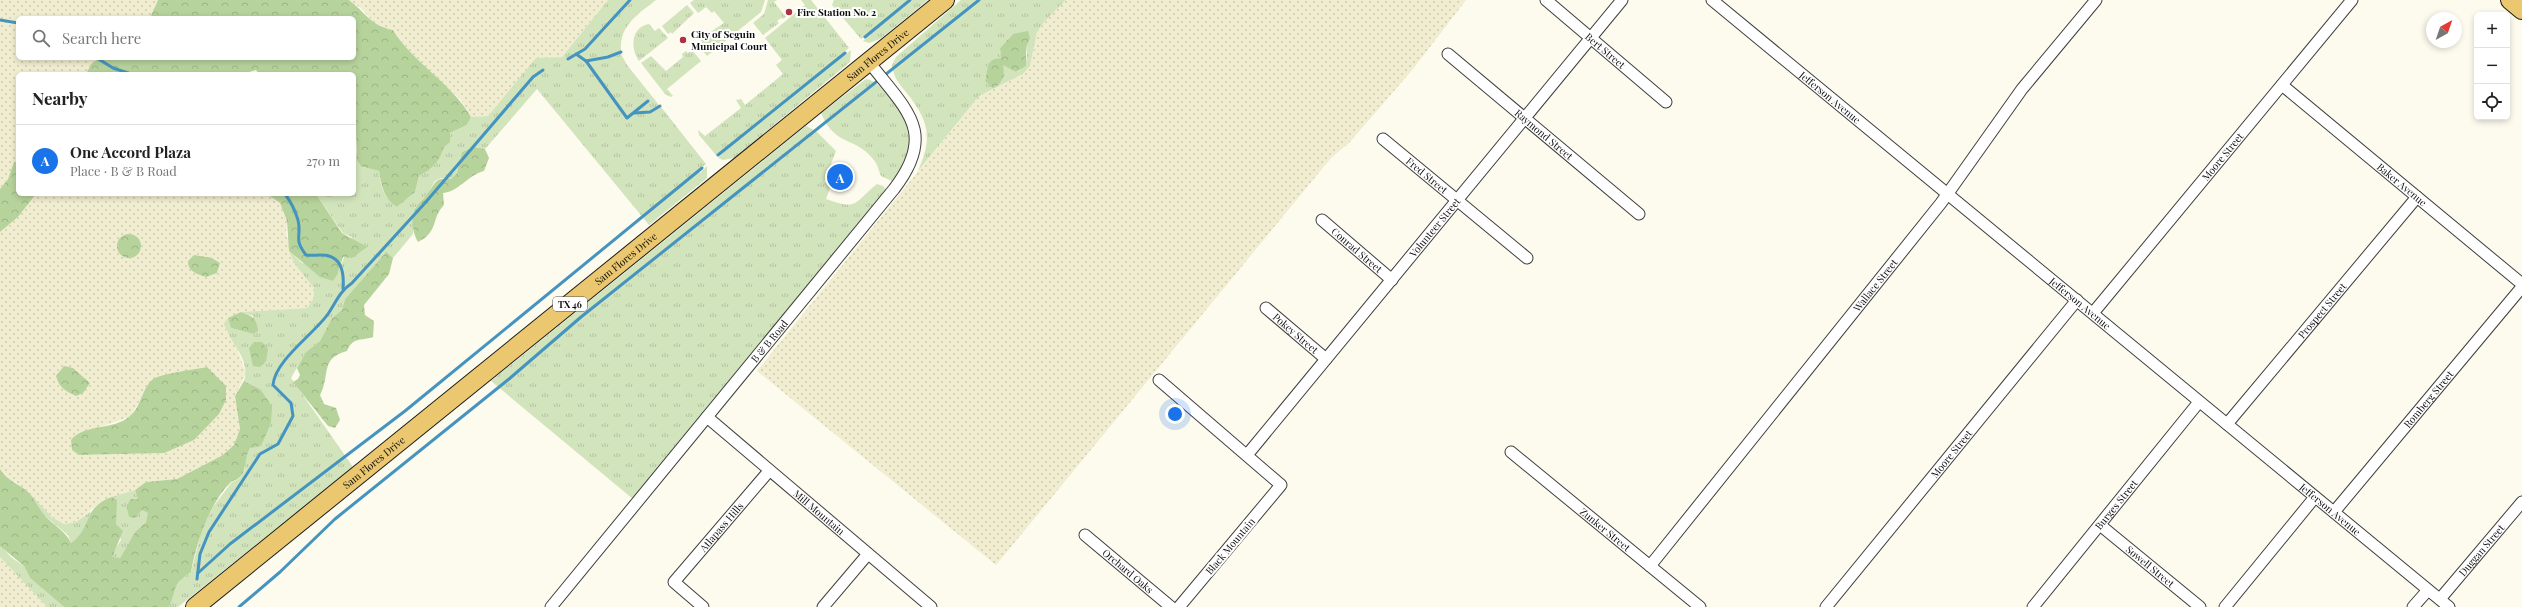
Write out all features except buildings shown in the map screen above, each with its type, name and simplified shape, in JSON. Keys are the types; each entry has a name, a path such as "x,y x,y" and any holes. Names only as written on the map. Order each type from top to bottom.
{"main road":[{"name":"Sam Flores Drive","path":"195,607 945,0"}],"street":[{"name":"Bert Street","path":"1546,0 1590,39 1666,102"},
{"name":"Volunteer Street","path":"1247,455 1622,0"},
{"name":"Jefferson Avenue","path":"1712,0 2449,607"},
{"name":"Wallace Street","path":"1650,566 1947,194 2022,89 2096,0"},
{"name":"Moore Street","path":"2092,313 2352,0"},
{"name":"Raymond Street","path":"1448,54 1639,214"},
{"name":"B & B Road","path":"555,606 707,417 894,189 909,167 916,145 913,122 870,62"},
{"name":"Baker Avenue","path":"2282,85 2522,285"},
{"name":"Fred Street","path":"1384,138 1457,201 1527,258"},
{"name":"Prospect Street","path":"2227,424 2417,197"},
{"name":"Conrad Street","path":"1322,220 1392,280"},
{"name":"Romberg Street","path":"2334,512 2522,285"},
{"name":"Moore Street","path":"1826,607 2077,300"},
{"name":"Pokey Street","path":"1266,308 1326,359"},
{"path":"1159,380 1247,455"},
{"name":"Burges Street","path":"2033,607 2199,402"},
{"name":"Mill Mountain","path":"707,417 931,607"},
{"name":"Zunker Street","path":"1511,452 1700,607"},
{"name":"Black Mountain","path":"1179,607 1282,485 1247,455"},
{"name":"Atlapass Hills","path":"703,607 674,582 769,471"},
{"path":"2225,607 2315,497"},
{"name":"Duggan Street","path":"2440,599 2522,502"},
{"name":"Sowell Street","path":"2100,525 2200,607"},
{"name":"Orchard Oaks","path":"1085,535 1171,607"},
{"path":"823,607 868,554"},
{"path":"2413,607 2428,590"}],"shaded area":[{"path":"0,0 158,0 151,16 16,16 16,60 97,60 91,64 87,72 16,72 16,162 14,162 8,179 0,189"},
{"path":"349,0 608,0 562,57 536,59 488,116 471,117 461,100 411,54 393,30 378,28 362,9"},
{"path":"1066,0 1466,0 1413,69 1349,143 1331,158 996,565 757,371 979,96 1023,74 1030,66 1037,32 1044,22"},
{"path":"34,196 270,196 280,203 287,221 286,233 296,266 314,288 314,298 307,308 241,312 226,331 234,340 246,373 235,396 240,429 234,445 223,455 177,479 146,482 135,490 102,501 76,522 64,524 52,517 16,482 4,477 0,469 0,232 18,217","holes":["212,258 220,263 217,273 206,277 192,272","196,369 165,453 89,455 97,428 130,417 153,379"]},
{"path":"0,557 47,607 0,607"}],"green space":[{"path":"158,0 349,0 374,22 385,28 393,30 411,53 453,93 471,117 467,125 450,133 450,142 444,147 438,161 432,168 419,176 415,192 397,207 386,196 379,171 361,166 357,160 356,72 258,72 256,70 249,72 87,72 91,64 97,60 356,60 356,16 151,16"},
{"path":"608,0 656,0 631,21 623,34 621,51 609,56 609,58 621,54 627,65 659,105 656,109 661,107 706,164 698,170 700,173 707,166 707,178 649,225 537,89 485,149 474,147 462,152 457,173 451,179 441,178 435,181 428,193 415,208 413,234 393,258 385,253 345,299 342,310 332,318 320,341 306,352 291,378 353,467 178,607 169,607 173,590 182,579 191,572 202,529 213,507 231,483 240,478 245,469 244,457 250,448 260,389 244,381 245,365 224,324 228,318 231,328 253,334 253,316 241,312 307,308 314,298 314,288 296,266 289,251 302,263 338,273 352,237 343,233 317,196 356,196 356,153 360,162 379,171 380,181 386,196 397,207 415,192 419,176 432,168 436,163 442,153 450,133 467,125 471,117 488,116 536,58 562,57"},
{"path":"694,0 765,0 761,12 707,56 698,45 702,42 700,39 724,23 714,11 712,13 706,7 698,13 690,3"},
{"path":"768,0 777,0 774,2 786,17 777,21 779,23 763,35 753,23 764,14"},
{"path":"801,0 811,0 849,48 840,55 842,57 851,50 850,62 734,158 723,160 718,158 724,152 722,150 716,155 699,135 698,130 705,136 741,108 736,100 741,99 745,105 783,74 776,65 782,60 765,38 805,5"},
{"path":"834,0 928,0 880,39 869,43 863,41 870,35 869,33 861,39 832,5"},
{"path":"961,0 1066,0 1044,22 1037,32 1030,66 1023,74 979,96 918,171 926,148 926,130 920,112 895,76 892,65 896,57","holes":["1013,34 1026,47 1026,62 1020,70 1016,72 1003,64 985,81 989,65 993,60 1001,58 1000,48"]},
{"path":"687,5 694,13 672,34 671,32 668,34 662,26"},
{"path":"649,24 655,31 659,28 668,38 639,61 634,50 634,39 639,29"},
{"path":"1028,31 1030,38 1026,47 1026,66 1016,72 1003,65 1004,72 1001,81 993,88 985,81 988,65 993,60 1001,58 1000,48 1013,34"},
{"path":"692,50 701,61 667,89 673,96 671,97 665,94 641,63 651,56 666,71 683,57 682,54 686,51 688,53"},
{"path":"866,79 877,84 890,98 901,115 908,132 909,150 906,160 895,179 892,181 881,176 876,163 866,152 832,131 821,113"},
{"path":"806,126 816,131 836,151 824,182 831,185 826,199 837,203 850,205 859,200 877,184 883,186 887,191 633,499 491,381"},
{"path":"474,147 485,149 489,158 484,171 472,176 449,192 443,193 444,205 437,215 432,229 425,238 418,242 414,234 413,226 413,217 416,207 436,182 442,179 451,179 457,173 462,152"},
{"path":"14,162 16,162 16,196 34,196 18,217 0,232 0,189 8,179"},
{"path":"270,196 317,196 342,233 367,247 352,258 343,257 338,273 333,281 320,277 289,251 287,221 280,203"},
{"path":"129,234 137,238 141,246 137,254 129,258 121,254 117,246 121,238"},
{"path":"386,252 393,258 389,274 364,305 365,315 374,321 373,337 354,341 347,351 338,354 333,358 327,368 320,395 324,404 336,408 340,420 335,428 328,426 293,382 298,379 300,375 297,368 306,352 320,341 332,318 342,310 345,299"},
{"path":"194,255 212,258 220,263 217,273 206,277 191,270 188,265 188,261"},
{"path":"241,312 255,320 258,331 253,334 231,328 228,318"},
{"path":"254,342 262,342 268,349 266,361 260,367 253,366 249,348"},
{"path":"64,366 73,368 90,383 83,393 76,396 66,391 61,386 56,376"},
{"path":"207,367 226,386 226,400 219,414 194,440 164,453 79,455 72,450 71,440 77,435 91,429 116,424 130,416 137,408 146,387 153,379"},
{"path":"244,381 260,389 272,406 271,423 261,446 250,448 241,476 230,483 216,502 204,525 196,549 191,572 177,584 169,607 64,607 30,578 24,566 0,546 0,469 9,479 28,492 46,517 63,532 71,543 78,537 91,512 96,507 112,497 117,500 116,524 123,531 112,557 120,558 135,532 146,522 148,513 142,510 135,518 129,517 127,507 130,499 138,499 135,490 146,482 177,479 223,455 234,445 240,429 235,396"},
{"path":"135,490 142,510 149,513 146,522 135,532 120,558 112,558 113,552 121,540 116,524 112,497"},
{"path":"29,493 52,517 64,524 76,522 91,511 82,535 71,543 68,535 45,516"},
{"path":"0,545 12,558 24,566 30,578 64,607 47,607 0,557"}],"waterway":[{"path":"568,59 585,49 630,0"},
{"path":"865,37 910,0"},
{"path":"239,607 280,572 335,519 509,379 581,317 979,0"},
{"path":"0,20 16,23"},
{"path":"576,54 586,61 608,57 621,52"},
{"path":"718,155 845,53"},
{"path":"100,60 113,68 125,72"},
{"path":"586,61 627,118 648,101"},
{"path":"197,579 200,554 209,532 260,454 278,444 293,416 291,403 273,385 275,376 280,366 322,322 344,290 425,203 533,77 543,70"},
{"path":"634,113 650,112 660,106"},
{"path":"198,573 230,544 405,411 702,168"},
{"path":"286,196 296,213 299,226 299,241 302,249 306,255 327,255 334,258 342,270 343,289"}],"place":[{"name":"Fire Station No. 2","path":"789,12"},
{"name":"City of Seguin Municipal Court","path":"683,40"},
{"name":"One Accord Plaza","path":"840,177"}]}
